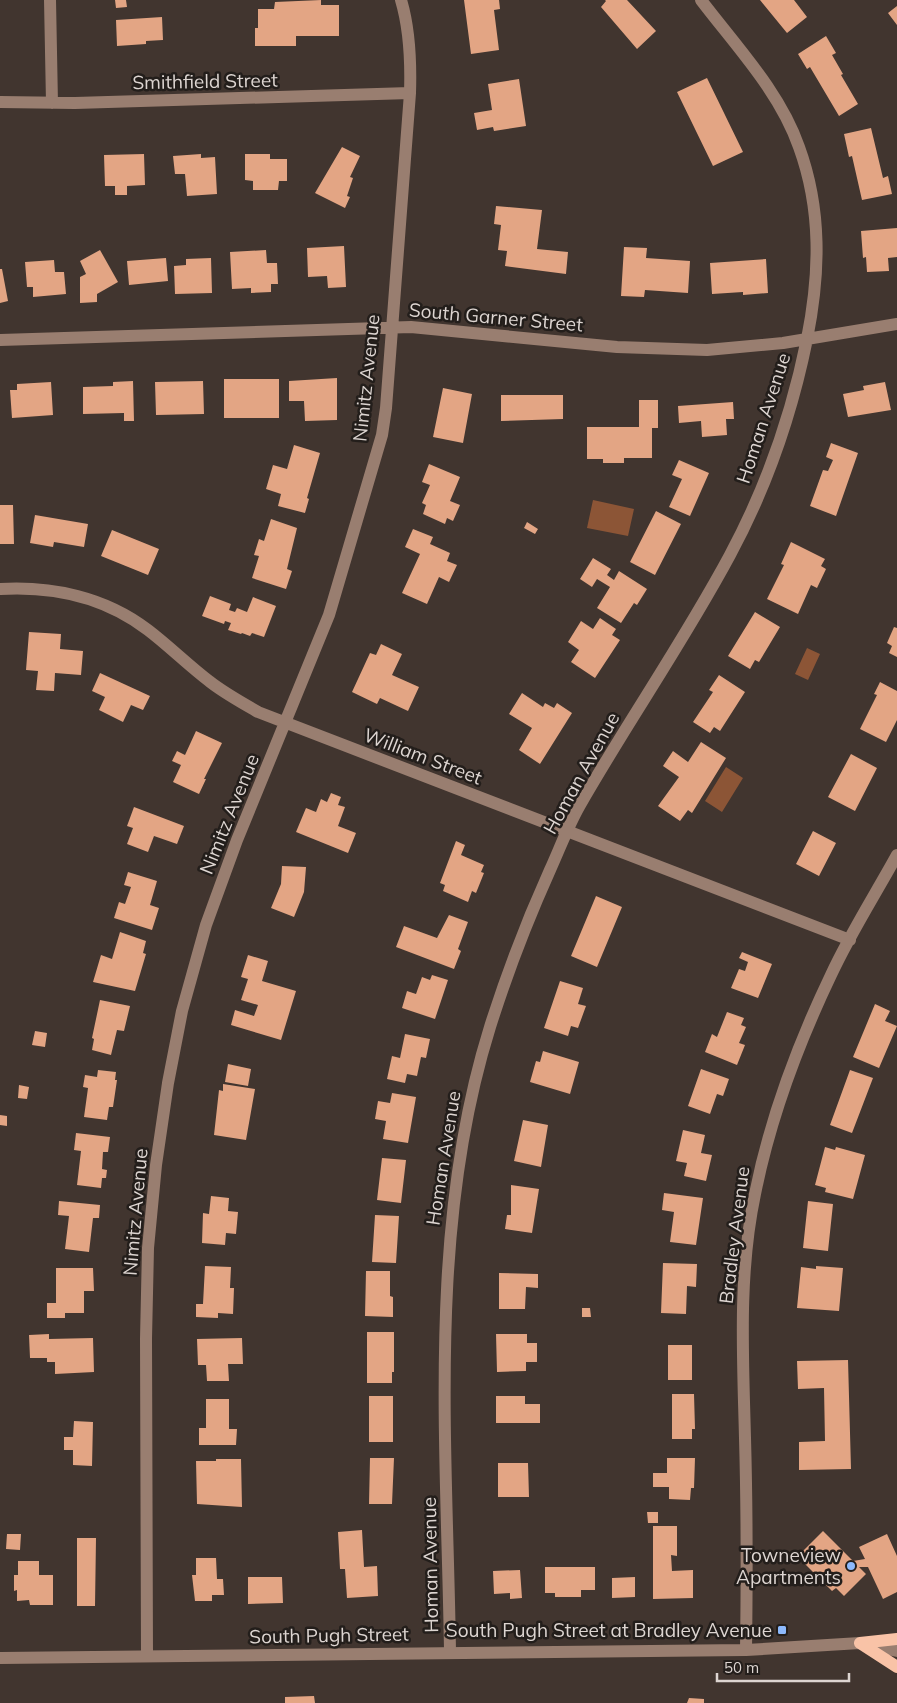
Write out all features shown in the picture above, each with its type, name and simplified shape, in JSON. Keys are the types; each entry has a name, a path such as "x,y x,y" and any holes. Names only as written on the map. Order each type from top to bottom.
{"main road":[{"path":"860,1643 897,1639"},
{"path":"860,1643 897,1667"}],"street":[{"path":"50,0 52,103"},
{"name":"Nimitz Avenue","path":"147,1655 146,1339 148,1248 157,1156 182,1011 206,925 237,840 329,615 382,435 386,408 390,328 410,93 411,60 406,14 401,0"},
{"name":"Homan Avenue","path":"450,1651 445,1391 448,1253 456,1176 476,1075 490,1026 524,928 577,809 685,634 732,553 757,500 778,445 807,338 814,296 818,228 809,179 798,143 781,108 701,0"},
{"name":"Smithfield Street","path":"0,102 52,103 410,93"},
{"name":"South Garner Street","path":"0,340 411,327 617,347 680,350 758,346 897,324"},
{"name":"William Street","path":"0,589 25,587 58,590 79,595 120,612 147,629 227,695 258,712 850,940"},
{"name":"Bradley Avenue","path":"746,1650 747,1528 742,1336 744,1281 754,1196 770,1133 798,1054 831,974 897,855"},
{"name":"South Pugh Street","path":"0,1658 147,1655 334,1655 450,1651 746,1650 860,1643 897,1651"}],"shaded area":[{"path":"593,500 634,509 628,536 587,528"},
{"path":"807,648 820,654 808,680 795,674"},
{"path":"726,767 743,778 722,812 705,801"}],"building":[{"path":"115,0 126,0 127,7 116,8"},
{"path":"321,0 321,5 339,5 339,36 296,36 296,46 255,46 255,28 258,28 258,9 274,9 275,2"},
{"path":"464,0 499,0 500,9 494,10 499,50 471,54"},
{"path":"605,0 627,0 656,31 637,49 601,7"},
{"path":"760,0 794,0 807,17 787,33"},
{"path":"897,6 897,25 888,13"},
{"path":"162,17 163,40 146,41 146,44 117,46 116,20"},
{"path":"826,36 836,53 832,55 843,74 841,75 858,104 839,116 810,67 807,69 798,54"},
{"path":"707,78 743,152 713,166 677,92"},
{"path":"519,79 526,126 494,131 493,127 477,130 474,113 492,110 488,84"},
{"path":"871,128 883,178 888,176 892,194 862,200 852,156 849,157 844,134"},
{"path":"342,147 360,156 350,177 353,178 347,196 350,197 345,208 315,193"},
{"path":"144,154 145,185 127,186 127,195 115,195 115,186 105,186 104,155"},
{"path":"201,154 201,158 215,157 217,194 187,196 185,174 175,174 173,156"},
{"path":"245,154 270,154 270,159 287,159 287,181 279,181 278,190 253,190 253,181 245,180"},
{"path":"496,206 542,210 537,249 568,252 566,274 505,266 507,251 498,250 501,225 494,224"},
{"path":"897,228 897,257 888,258 889,271 867,272 866,257 863,258 861,231"},
{"path":"344,246 346,287 328,288 327,276 308,277 307,248"},
{"path":"624,247 647,248 646,258 690,261 688,293 645,290 644,297 621,296"},
{"path":"100,250 118,282 97,294 97,302 80,303 80,277 86,274 80,261"},
{"path":"266,250 267,263 277,263 278,284 271,284 271,292 251,293 251,288 232,289 230,252"},
{"path":"166,258 168,281 129,285 127,261"},
{"path":"211,258 212,293 175,294 174,266 186,265 186,259"},
{"path":"766,259 768,293 743,295 743,292 712,294 710,263"},
{"path":"54,260 55,272 64,272 66,294 33,297 33,287 27,287 25,262"},
{"path":"0,269 2,269 8,301 0,303"},
{"path":"337,378 337,420 305,421 304,401 289,401 289,381"},
{"path":"224,379 279,379 279,418 224,418"},
{"path":"133,381 134,421 124,421 124,413 83,414 83,387 113,386 113,382"},
{"path":"203,381 204,414 156,415 155,382"},
{"path":"51,382 53,415 12,418 10,390 17,390 17,384"},
{"path":"885,382 891,410 848,417 843,394 864,390 863,386"},
{"path":"443,388 472,394 463,443 433,437"},
{"path":"501,395 563,395 563,419 501,421"},
{"path":"639,400 658,400 658,428 652,428 652,458 624,458 624,463 603,463 603,459 587,459 587,427 639,427"},
{"path":"733,402 734,419 726,419 727,435 702,437 701,421 679,423 678,406"},
{"path":"831,443 858,453 836,516 810,506 823,470 828,471 833,460 826,457"},
{"path":"294,445 320,453 307,498 309,499 305,513 278,506 281,494 266,489 273,465 287,469"},
{"path":"679,460 709,473 690,516 669,507 682,479 672,475"},
{"path":"429,464 460,477 450,501 460,505 453,521 447,518 445,524 423,514 426,505 422,503 430,485 422,482"},
{"path":"0,505 13,505 14,544 0,544"},
{"path":"656,511 681,524 655,575 630,562"},
{"path":"35,515 88,524 84,547 54,542 53,547 30,543"},
{"path":"271,519 297,528 287,569 292,571 286,589 252,578 259,556 254,555 259,539 264,541"},
{"path":"527,522 538,529 535,534 524,528"},
{"path":"413,529 433,537 430,544 450,553 447,561 457,565 449,582 439,577 427,604 402,593 420,554 405,547"},
{"path":"112,530 159,549 148,575 101,556"},
{"path":"791,542 825,559 821,566 826,569 817,588 811,585 798,614 767,599 784,565 781,564"},
{"path":"593,558 611,569 607,575 614,580 619,571 647,589 637,605 634,603 621,623 597,608 610,587 597,579 592,587 580,579"},
{"path":"210,596 231,604 229,610 235,612 237,608 247,612 253,597 276,606 264,637 252,633 250,636 228,630 231,623 225,621 224,624 202,616"},
{"path":"755,612 780,627 759,662 755,660 750,669 728,656"},
{"path":"600,618 616,629 612,635 620,640 595,678 571,662 579,650 568,642 581,621 593,629"},
{"path":"894,627 897,628 897,657 889,653 892,646 887,643"},
{"path":"29,632 61,634 60,649 83,651 81,675 55,673 54,691 36,690 38,671 26,670"},
{"path":"381,644 402,654 392,675 419,687 408,711 380,698 377,704 352,692 370,653 376,655"},
{"path":"100,673 150,696 143,710 131,705 123,722 99,710 105,697 92,691"},
{"path":"719,675 745,692 720,731 714,727 710,733 693,722 713,692 709,690"},
{"path":"880,682 897,691 897,720 886,742 860,729 877,695 874,694"},
{"path":"522,693 543,707 545,703 554,708 557,703 572,713 540,764 519,750 532,728 509,714"},
{"path":"196,731 222,743 204,779 206,779 199,794 173,782 181,765 172,761 177,751 185,755"},
{"path":"701,742 726,758 692,813 688,810 680,821 658,806 679,777 663,766 673,751 688,762"},
{"path":"851,754 877,768 855,811 828,797"},
{"path":"331,793 341,797 338,805 345,807 338,826 356,833 348,853 296,832 306,808 316,812 321,799 327,802"},
{"path":"134,807 184,826 177,844 154,836 148,852 127,844 133,828 127,826"},
{"path":"813,831 836,843 819,876 796,864"},
{"path":"456,841 465,845 461,855 484,865 481,872 484,873 476,893 472,891 468,902 443,891 445,885 440,883"},
{"path":"282,866 306,867 304,892 294,917 271,908 281,884"},
{"path":"128,872 157,881 150,905 159,908 152,930 114,918 119,902 125,904 131,887 124,885"},
{"path":"596,896 622,907 597,967 571,956"},
{"path":"449,915 468,922 458,949 461,951 454,969 396,947 404,926 437,938"},
{"path":"120,932 146,941 143,953 146,954 135,991 93,982 101,955 112,959"},
{"path":"742,952 772,964 758,998 731,988 739,969 745,971 748,962 739,958"},
{"path":"248,955 268,961 262,981 296,991 281,1040 231,1025 235,1010 254,1016 258,1005 241,1000 248,979 241,977"},
{"path":"432,975 448,980 435,1019 402,1008 407,991 416,994 422,977 430,980"},
{"path":"560,981 583,988 578,1004 586,1006 578,1028 571,1026 568,1036 544,1028"},
{"path":"100,1000 130,1006 124,1031 117,1030 111,1055 92,1050 94,1039 92,1038"},
{"path":"875,1004 890,1011 885,1021 897,1026 879,1068 853,1057"},
{"path":"727,1012 744,1018 741,1025 746,1027 739,1043 745,1045 737,1065 705,1052 712,1034 717,1037"},
{"path":"35,1031 47,1033 45,1047 32,1045"},
{"path":"405,1034 430,1039 426,1058 421,1057 417,1076 407,1074 405,1083 387,1079 392,1056 400,1058"},
{"path":"543,1051 579,1062 570,1094 530,1082 536,1061 540,1062"},
{"path":"228,1064 251,1069 248,1086 225,1082"},
{"path":"701,1069 729,1079 723,1096 717,1094 710,1114 688,1106"},
{"path":"98,1070 116,1072 115,1080 117,1080 113,1107 109,1107 107,1120 84,1117 88,1088 83,1087 85,1075 97,1077"},
{"path":"850,1070 873,1078 852,1133 830,1125"},
{"path":"223,1084 255,1089 246,1140 214,1135 219,1090 223,1091"},
{"path":"19,1085 29,1087 27,1099 18,1098"},
{"path":"392,1093 416,1097 408,1143 383,1139 386,1121 375,1119 378,1101 390,1103"},
{"path":"0,1115 7,1116 7,1126 0,1125"},
{"path":"523,1120 548,1125 541,1167 514,1161"},
{"path":"683,1130 705,1135 701,1153 712,1155 706,1181 684,1176 687,1163 676,1161"},
{"path":"76,1133 110,1137 108,1152 103,1152 102,1169 107,1170 106,1178 102,1178 101,1188 77,1185 81,1151 74,1150"},
{"path":"825,1147 835,1150 836,1147 865,1155 853,1199 825,1192 826,1188 815,1185"},
{"path":"382,1158 406,1160 401,1203 377,1200"},
{"path":"511,1185 539,1189 532,1233 505,1229 507,1215 511,1215"},
{"path":"664,1193 703,1198 696,1245 670,1242 674,1212 662,1210"},
{"path":"211,1196 229,1198 228,1211 238,1212 236,1234 226,1233 225,1245 202,1243 203,1213 209,1214"},
{"path":"59,1201 100,1205 99,1218 93,1218 89,1252 65,1249 69,1216 58,1215"},
{"path":"808,1201 833,1204 828,1251 803,1248"},
{"path":"375,1215 399,1216 396,1263 372,1262"},
{"path":"663,1263 697,1264 696,1287 687,1286 686,1314 661,1313"},
{"path":"205,1266 231,1267 230,1288 234,1288 233,1314 218,1313 218,1318 196,1317 196,1304 203,1304"},
{"path":"816,1266 843,1268 839,1311 797,1308 801,1267 816,1269"},
{"path":"56,1268 93,1268 94,1291 84,1291 84,1313 65,1313 65,1318 47,1318 47,1303 56,1303"},
{"path":"366,1271 390,1271 390,1296 393,1297 393,1317 365,1316"},
{"path":"499,1273 538,1274 538,1288 526,1287 525,1309 499,1309"},
{"path":"582,1308 590,1308 591,1317 582,1317"},
{"path":"367,1332 394,1332 394,1372 392,1372 392,1383 367,1383"},
{"path":"49,1334 49,1339 93,1338 94,1372 55,1374 55,1362 47,1362 47,1358 30,1358 29,1335"},
{"path":"496,1334 527,1334 527,1343 537,1343 537,1362 526,1362 526,1371 497,1372"},
{"path":"242,1338 243,1364 228,1364 229,1381 207,1381 206,1365 198,1365 197,1339"},
{"path":"668,1345 692,1345 692,1380 668,1380"},
{"path":"848,1360 851,1469 799,1470 799,1442 825,1441 824,1388 798,1389 797,1361"},
{"path":"672,1394 694,1394 695,1429 692,1429 692,1439 672,1439"},
{"path":"369,1396 393,1396 393,1442 369,1442"},
{"path":"496,1396 525,1396 525,1404 540,1404 540,1423 496,1423"},
{"path":"206,1399 229,1399 229,1429 237,1429 236,1445 199,1445 199,1428 206,1428"},
{"path":"74,1421 93,1422 92,1466 73,1465 73,1450 64,1450 64,1437 73,1437"},
{"path":"370,1458 394,1458 392,1504 369,1504"},
{"path":"667,1458 695,1458 694,1488 691,1488 690,1500 669,1499 669,1487 653,1487 653,1473 667,1473"},
{"path":"216,1459 241,1459 242,1507 197,1504 196,1461 216,1461"},
{"path":"498,1463 528,1463 529,1497 498,1497"},
{"path":"647,1512 658,1512 658,1523 648,1523"},
{"path":"653,1526 677,1526 677,1556 671,1555 672,1571 693,1570 693,1598 653,1599"},
{"path":"362,1530 364,1567 377,1566 378,1596 347,1598 345,1569 340,1569 338,1532"},
{"name":"Towneview Apartments","path":"823,1531 853,1561 865,1559 859,1547 887,1534 897,1556 897,1592 883,1599 868,1567 859,1567 866,1574 844,1596 836,1588 832,1591 805,1564 810,1560 802,1552"},
{"path":"7,1534 21,1534 20,1550 6,1549"},
{"path":"77,1538 96,1538 95,1606 77,1606"},
{"path":"196,1558 216,1558 217,1579 223,1579 224,1595 212,1595 212,1601 195,1601 192,1575 196,1575"},
{"path":"18,1561 39,1561 39,1575 53,1575 53,1605 30,1605 29,1600 17,1601 17,1590 14,1591 14,1575 18,1575"},
{"path":"545,1567 595,1567 595,1590 581,1590 581,1597 555,1597 555,1593 545,1593"},
{"path":"520,1570 522,1598 510,1599 510,1593 494,1594 493,1571"},
{"path":"248,1577 282,1577 283,1603 248,1604"},
{"path":"635,1577 635,1597 612,1598 612,1578"},
{"path":"314,1696 315,1703 285,1703 285,1697"},
{"path":"689,1698 704,1699 704,1703 687,1703"}],"place":[{"name":"Towneview Apartments","path":"851,1566"},
{"name":"South Pugh Street at Bradley Avenue","path":"782,1630"}]}
